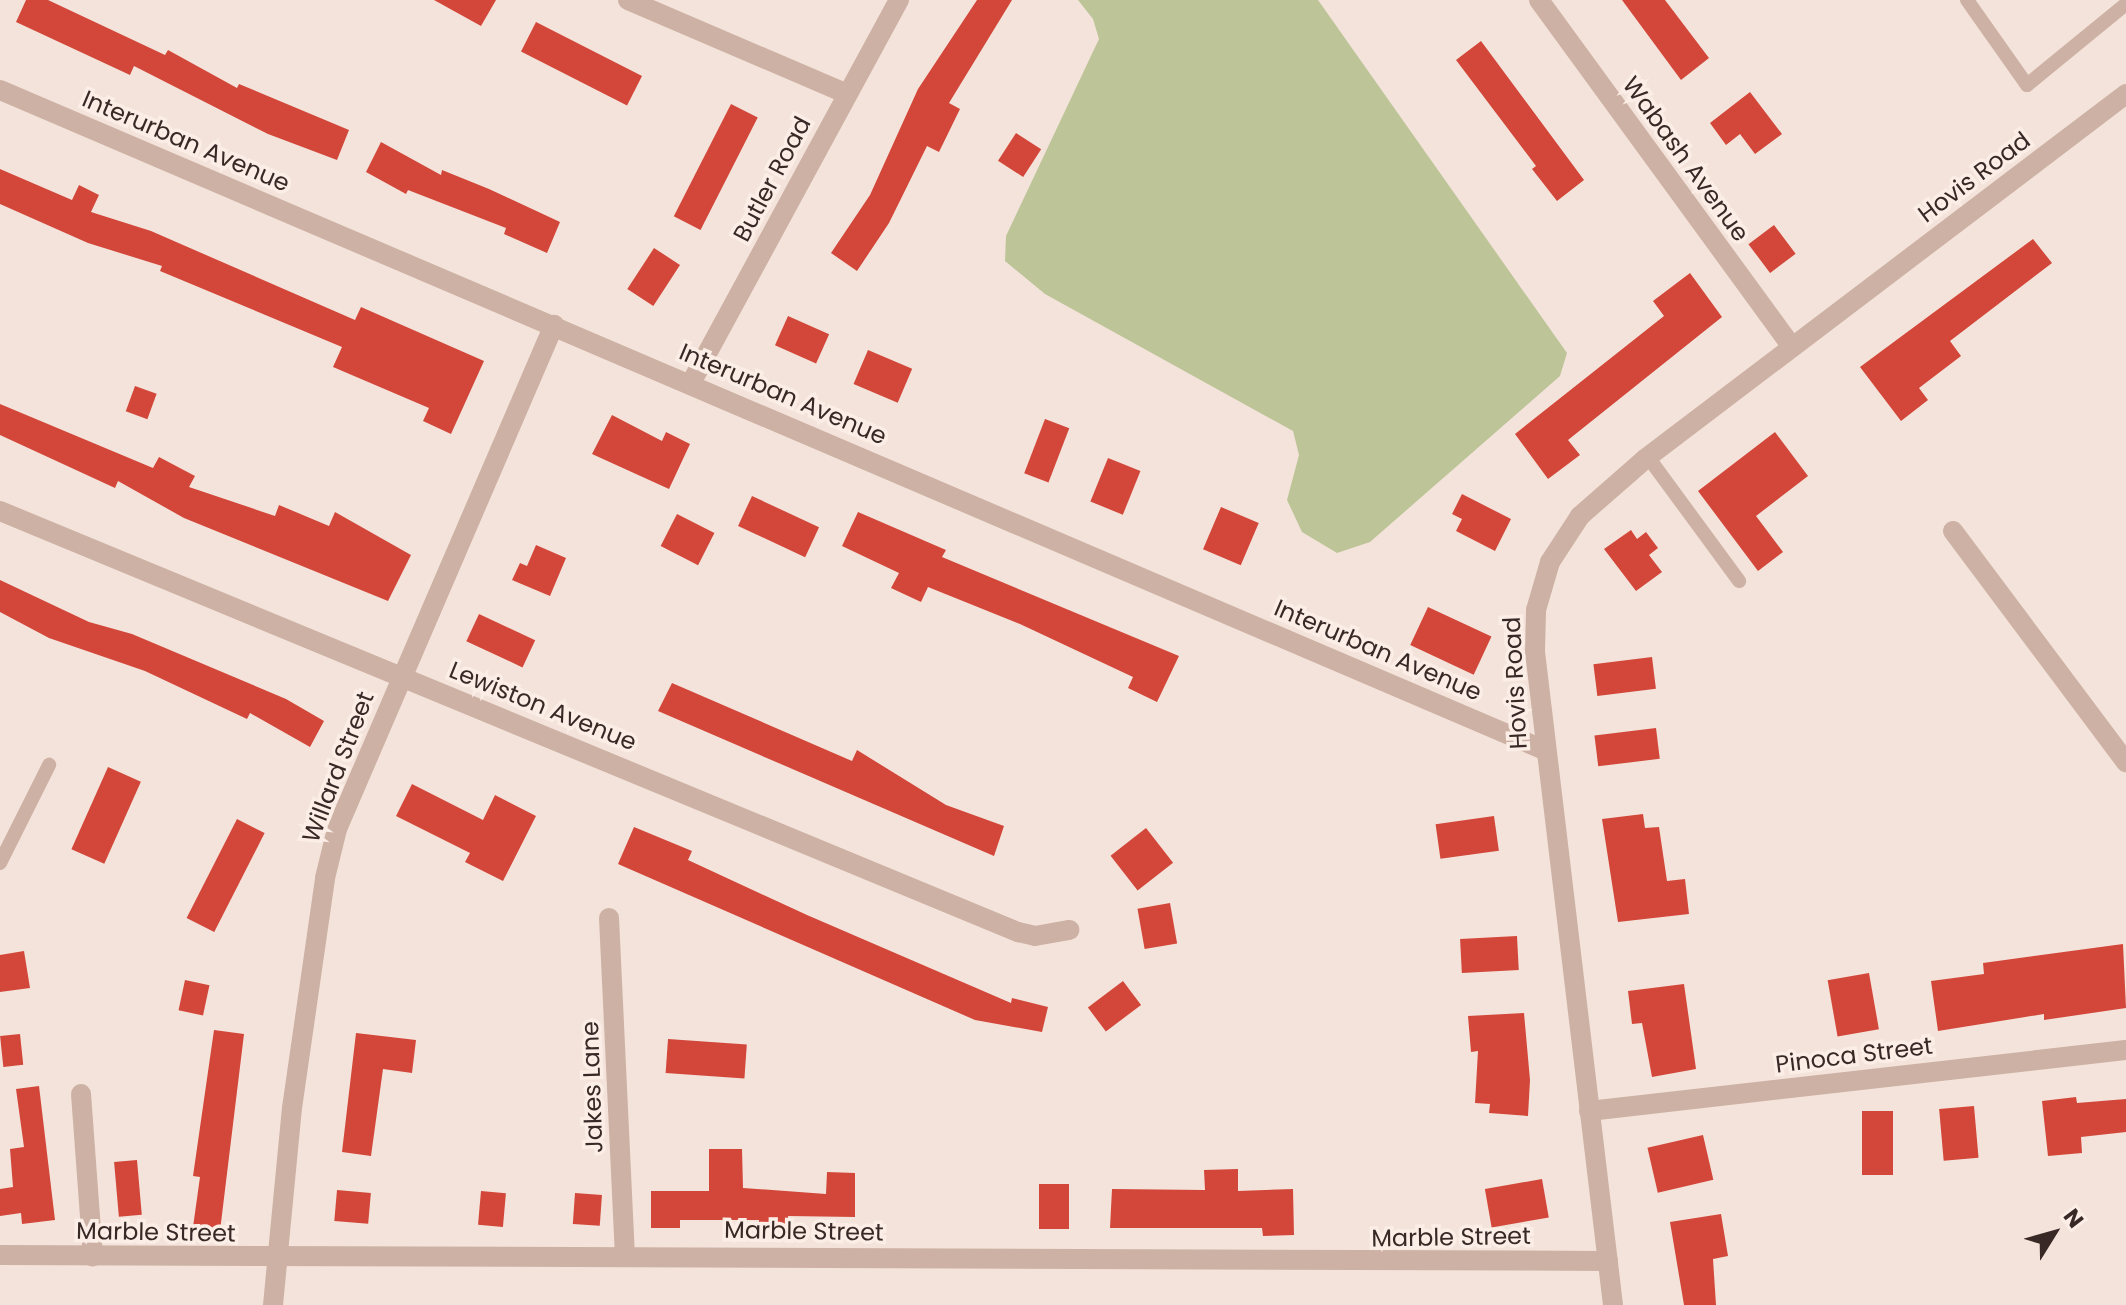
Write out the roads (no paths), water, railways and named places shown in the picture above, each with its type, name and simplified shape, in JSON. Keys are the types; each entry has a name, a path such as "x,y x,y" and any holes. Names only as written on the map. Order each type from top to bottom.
{"street":[{"path":"628,0 847,94"},
{"name":"Butler Road","path":"691,383 899,0"},
{"name":"Wabash Avenue","path":"1539,0 1792,347"},
{"name":"Interurban Avenue","path":"0,90 1544,750"},
{"name":"Hovis Road","path":"1613,1305 1544,750 1535,652 1544,577 1580,516 1648,457 2126,94"},
{"name":"Willard Street","path":"273,1305 275,1260 325,878 337,829 554,325"},
{"name":"Lewiston Avenue","path":"0,511 1018,932 1035,936 1069,930"},
{"path":"1953,531 2126,762"},
{"name":"Jakes Lane","path":"609,918 625,1254"},
{"name":"Pinoca Street","path":"1589,1111 2126,1050"},
{"path":"81,1094 93,1257"},
{"name":"Marble Street","path":"0,1255 275,1260 625,1254 1388,1264 1608,1261"}],"lane":[{"path":"1967,0 2027,85 2126,4"},
{"path":"1648,457 1739,581"},
{"path":"0,863 49,765"}]}
